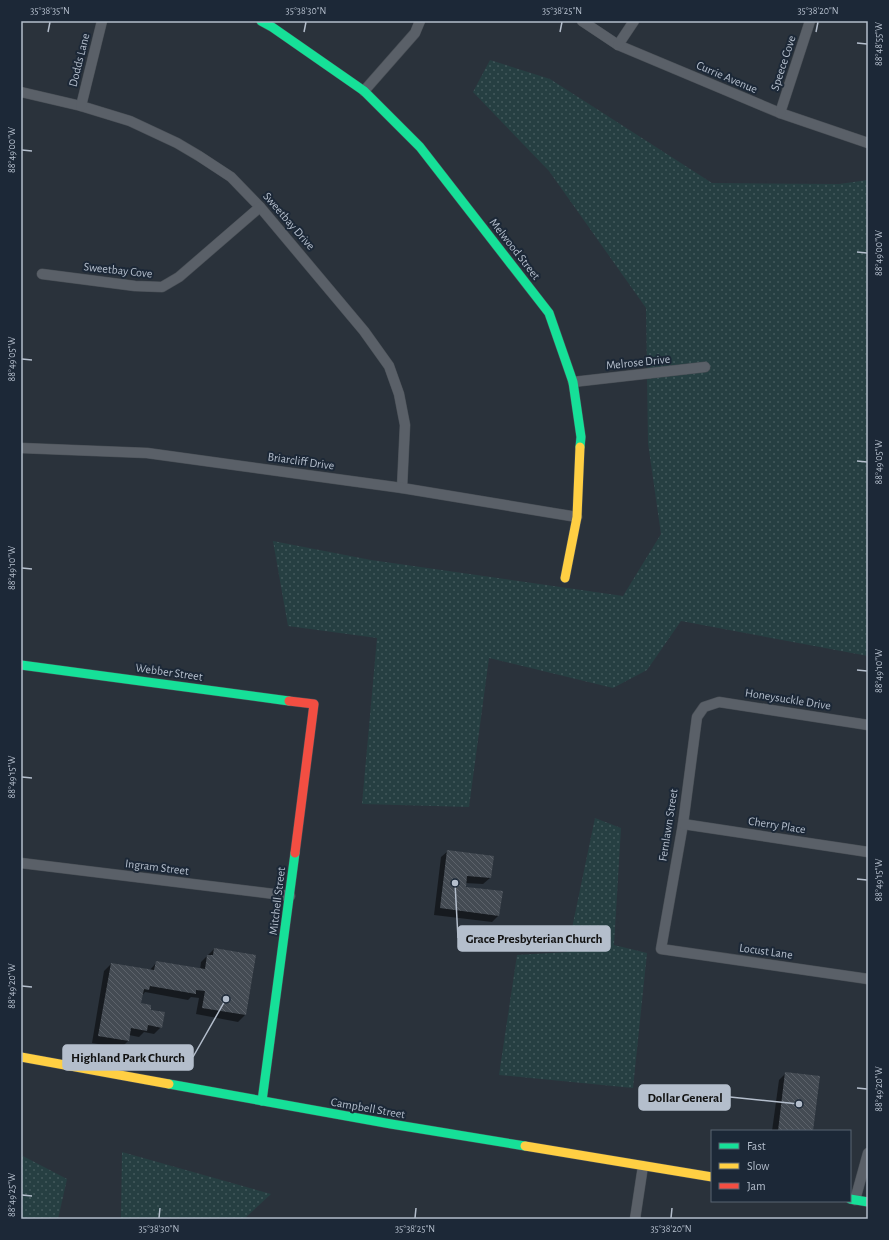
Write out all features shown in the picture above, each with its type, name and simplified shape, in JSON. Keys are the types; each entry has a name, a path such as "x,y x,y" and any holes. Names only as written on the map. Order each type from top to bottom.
{"street":[{"name":"Dodds Lane","path":"81,106 102,21"},
{"name":"Melwood Street","path":"261,21 272,27 364,91 420,147 549,313 574,382 581,438 577,517 565,578"},
{"path":"364,91 415,33 420,21"},
{"name":"Currie Avenue","path":"582,21 618,45 780,113 868,143"},
{"path":"618,45 634,21"},
{"name":"Speece Cove","path":"780,113 810,21"},
{"name":"Sweetbay Drive","path":"21,92 81,106 130,121 177,143 231,177 260,207 364,330 389,366 399,394 405,425 402,488"},
{"name":"Sweetbay Cove","path":"42,274 135,286 162,287 179,277 260,207"},
{"name":"Melrose Drive","path":"574,382 705,368"},
{"name":"Briarcliff Drive","path":"21,448 146,453 402,488 577,517"},
{"name":"Webber Street","path":"21,665 314,704"},
{"name":"Honeysuckle Drive","path":"704,707 719,702 868,725"},
{"name":"Mitchell Street","path":"262,1101 314,704"},
{"name":"Fernlawn Street","path":"661,949 683,824 697,717 704,707"},
{"name":"Cherry Place","path":"683,824 868,852"},
{"name":"Ingram Street","path":"21,864 290,896"},
{"name":"Locust Lane","path":"661,949 868,979"},
{"name":"Campbell Street","path":"21,1057 262,1101 711,1177"},
{"path":"868,1153 852,1199 868,1202"},
{"path":"635,1219 643,1166"}],"green space":[{"path":"490,60 550,79 712,183 839,184 868,180 868,656 681,621 647,670 613,688 489,658 469,807 362,804 377,638 288,626 273,541 371,560 623,596 661,534 648,443 646,308 549,171 473,92"},
{"path":"595,818 621,828 614,945 647,953 633,1088 499,1075 517,955 567,952"},
{"path":"122,1152 271,1194 244,1219 121,1219"},
{"path":"21,1155 67,1179 58,1219 21,1219"}],"building":[{"path":"447,850 494,856 491,878 467,876 466,887 503,891 499,916 440,908"},
{"path":"214,948 256,955 246,1015 202,1008 205,991 196,990 196,994 150,986 149,990 144,989 141,1003 151,1005 151,1010 165,1012 162,1028 148,1025 147,1031 131,1028 129,1041 98,1036 111,963 154,970 156,961 205,969 207,955 213,955"},
{"path":"785,1072 820,1076 813,1130 778,1130"}],"traffic: fast":[{"path":"261,21 272,27 364,91 420,147 549,313 573,382 581,437 580,447"},
{"path":"21,665 289,701"},
{"path":"262,1101 295,853"},
{"path":"169,1084 391,1124 525,1146"},
{"path":"851,1199 868,1202"}],"traffic: slow":[{"path":"565,578 577,517 580,447"},
{"path":"21,1057 169,1084"},
{"path":"525,1146 711,1177"}],"traffic: jam":[{"path":"289,701 314,704 295,853"}],"place":[{"name":"Grace Presbyterian Church","path":"455,883"},
{"name":"Highland Park Church","path":"226,999"},
{"name":"Dollar General","path":"799,1104"}]}
